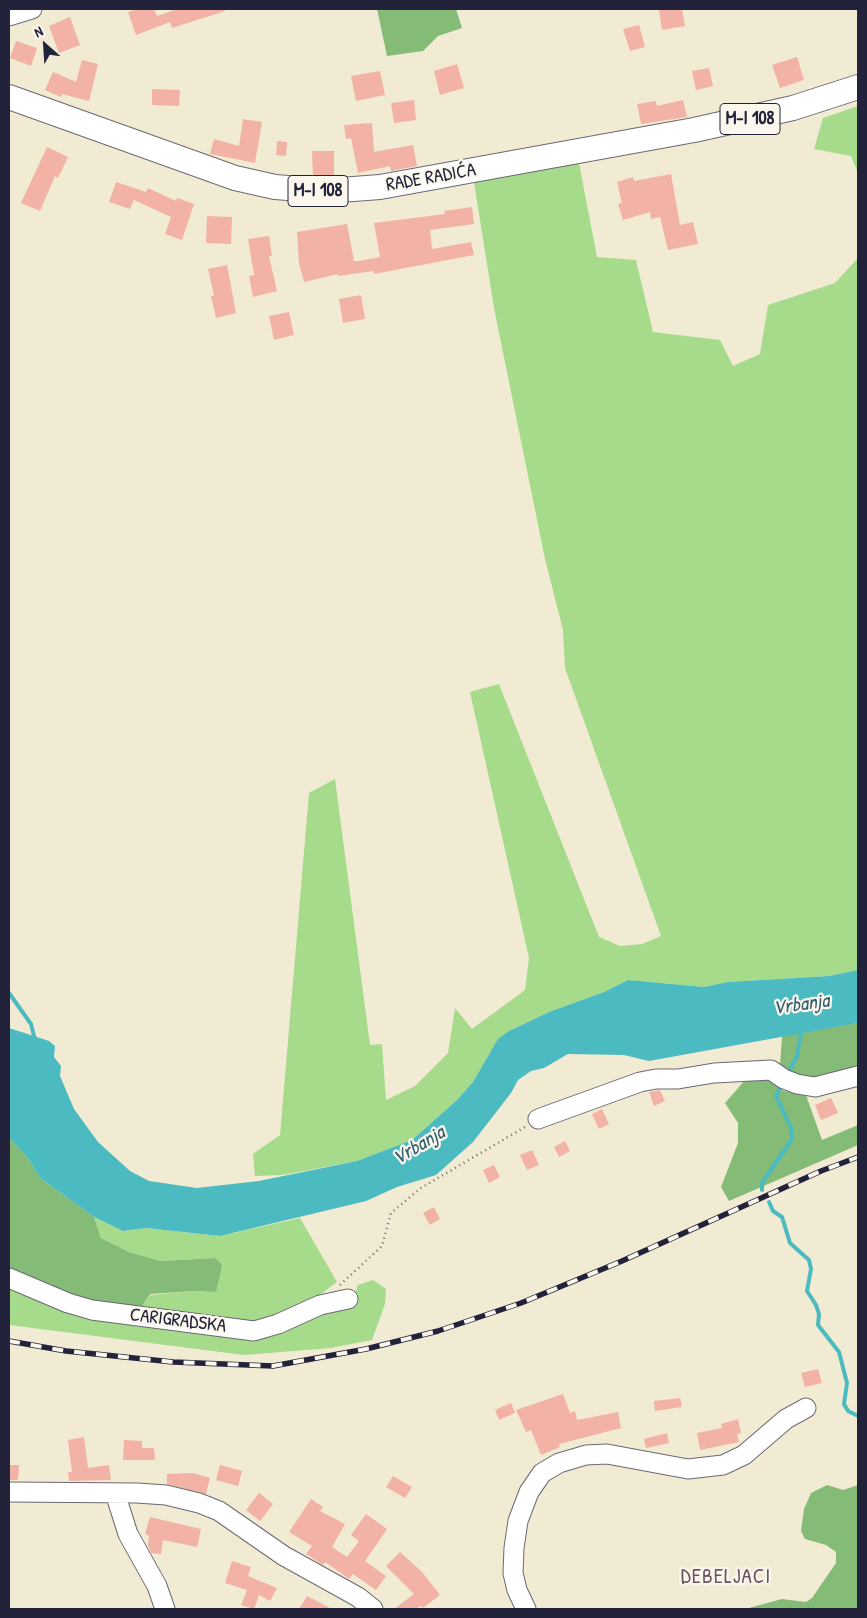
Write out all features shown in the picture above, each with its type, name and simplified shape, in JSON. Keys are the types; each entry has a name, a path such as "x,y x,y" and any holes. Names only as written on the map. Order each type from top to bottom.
{"main road":[{"name":"RADE RADIĆA","path":"9,97 235,178 275,187 327,191 380,187 703,128 793,108 858,87"}],"street":[{"path":"9,16 32,9"},
{"path":"538,1119 640,1082 656,1079 678,1079 714,1073 771,1070 797,1084 815,1087 858,1076"},
{"name":"CARIGRADSKA","path":"9,1278 68,1303 92,1310 254,1330 278,1324 344,1292"},
{"path":"526,1609 517,1590 513,1573 514,1548 518,1521 528,1492 542,1473 559,1462 586,1455 607,1454 688,1469 723,1464 744,1455 786,1419 806,1408"},
{"path":"9,1492 166,1495 199,1503 219,1511 284,1556 358,1597 373,1609"},
{"path":"115,1493 128,1534 156,1586 165,1609"}],"path":[{"path":"344,1292 382,1246 391,1213 421,1188 538,1119"}],"green space":[{"path":"377,9 456,9 462,28 438,36 423,51 387,56"},
{"path":"858,106 858,173 851,156 814,149 823,118"},
{"path":"579,163 597,257 636,260 653,332 720,340 733,366 760,354 768,305 835,283 858,258 858,970 829,976 728,982 704,987 628,980 604,992 549,1012 509,1031 498,1040 473,1082 457,1100 412,1140 357,1161 283,1175 255,1176 253,1154 280,1135 309,793 335,779 370,1045 382,1044 386,1100 415,1086 448,1053 455,1008 472,1029 525,990 529,958 470,692 499,684 599,937 620,946 642,944 661,936 565,668 563,630 545,559 494,308 473,176"},
{"path":"858,1023 858,1068 813,1077 795,1075 780,1066 782,1036"},
{"path":"764,1078 784,1091 806,1095 822,1140 858,1125 858,1145 729,1201 721,1187 738,1143 738,1123 725,1103 746,1079"},
{"path":"9,1137 27,1157 40,1178 94,1217 101,1238 129,1252 161,1261 215,1258 222,1265 216,1292 194,1291 150,1294 141,1308 89,1303 9,1271"},
{"path":"94,1217 123,1231 146,1228 220,1236 300,1218 337,1282 312,1301 266,1319 247,1322 141,1308 150,1295 194,1291 216,1292 215,1258 161,1261 129,1252 101,1238"},
{"path":"373,1280 386,1289 385,1304 372,1340 331,1348 244,1355 9,1325 9,1287 67,1312 231,1337 352,1302 358,1285"},
{"path":"827,1485 843,1490 858,1485 858,1609 745,1609 782,1599 806,1602 812,1598 836,1563 836,1552 826,1545 805,1539 801,1531 804,1509 811,1493"}],"water":[{"name":"Vrbanja","path":"858,970 858,1023 649,1061 624,1055 568,1054 544,1068 531,1071 518,1080 511,1093 473,1142 436,1175 397,1187 366,1201 220,1236 146,1228 123,1231 94,1217 40,1178 27,1157 9,1137 9,1028 49,1041 55,1046 54,1057 61,1066 60,1076 74,1109 98,1142 130,1171 149,1181 197,1188 259,1181 357,1161 412,1140 457,1100 473,1082 498,1039 509,1031 549,1012 604,992 628,980 704,987 728,982 829,976"}],"building":[{"path":"138,9 154,9 157,16 177,9 224,9 225,11 172,28 170,22 136,35 128,12"},
{"path":"682,9 685,26 662,30 659,10"},
{"path":"70,17 80,45 59,53 49,26"},
{"path":"639,25 645,47 630,51 623,29"},
{"path":"16,41 37,48 31,66 10,58"},
{"path":"797,57 804,80 780,88 772,65"},
{"path":"82,60 98,64 89,101 62,94 61,97 45,90 53,72 76,82"},
{"path":"457,64 464,88 440,95 434,71"},
{"path":"709,68 713,86 696,90 692,71"},
{"path":"380,71 385,95 356,101 351,76"},
{"path":"152,89 180,90 179,106 152,105"},
{"path":"414,100 416,120 394,123 391,103"},
{"path":"683,100 687,117 641,124 637,104 656,101 657,106"},
{"path":"243,119 262,122 255,163 210,154 214,139 239,146"},
{"path":"372,123 374,152 413,145 417,166 391,171 390,166 358,173 351,138 346,139 344,125"},
{"path":"277,141 287,142 286,156 276,155"},
{"path":"47,147 68,157 58,178 55,176 40,211 21,203"},
{"path":"312,151 334,151 334,175 313,176"},
{"path":"671,174 680,225 693,222 698,244 668,250 660,217 651,219 650,212 623,220 618,204 622,203 617,182 633,177 634,181"},
{"path":"116,182 146,192 148,188 176,201 177,198 194,204 182,240 165,234 171,217 134,200 130,209 109,202"},
{"path":"472,207 474,224 430,230 432,249 471,242 474,255 374,274 373,271 338,276 338,274 304,282 299,263 297,232 347,224 354,261 359,261 380,257 374,223 445,214 444,211"},
{"path":"207,216 232,217 231,244 206,243"},
{"path":"269,236 272,256 269,256 277,291 253,297 249,276 254,275 248,239"},
{"path":"227,265 236,313 216,318 211,296 214,296 208,269"},
{"path":"361,295 365,319 343,323 339,299"},
{"path":"289,312 294,335 274,340 269,316"},
{"path":"660,1090 665,1101 654,1106 649,1092"},
{"path":"831,1098 838,1113 821,1120 815,1105"},
{"path":"602,1109 609,1124 599,1129 592,1114"},
{"path":"565,1141 570,1151 559,1157 554,1147"},
{"path":"532,1150 539,1165 527,1170 520,1155"},
{"path":"494,1165 500,1177 489,1183 483,1170"},
{"path":"434,1207 440,1219 430,1225 423,1213"},
{"path":"818,1369 822,1383 805,1387 801,1373"},
{"path":"563,1394 570,1413 575,1411 577,1420 618,1412 621,1428 559,1444 560,1447 541,1455 531,1430 526,1432 516,1410"},
{"path":"680,1398 682,1407 655,1411 654,1401"},
{"path":"511,1403 515,1413 499,1420 495,1410"},
{"path":"738,1419 741,1433 737,1434 739,1442 700,1450 697,1433 722,1428 721,1424"},
{"path":"667,1433 669,1443 646,1448 644,1439"},
{"path":"84,1437 88,1468 109,1465 111,1480 69,1481 68,1472 72,1472 68,1440"},
{"path":"124,1440 142,1441 142,1448 154,1448 155,1460 123,1460"},
{"path":"9,1465 19,1465 18,1480 9,1480"},
{"path":"220,1465 242,1471 238,1486 216,1480"},
{"path":"193,1473 210,1478 206,1494 167,1484 167,1474"},
{"path":"393,1476 412,1487 405,1498 386,1487"},
{"path":"259,1493 273,1504 260,1521 246,1510"},
{"path":"311,1499 323,1507 320,1511 345,1524 332,1547 347,1557 359,1541 351,1535 366,1514 387,1529 365,1561 386,1576 376,1590 353,1574 349,1579 325,1562 323,1565 306,1554 312,1546 289,1532"},
{"path":"150,1517 201,1529 197,1547 163,1540 161,1554 151,1553 148,1546 149,1536 145,1534"},
{"path":"400,1552 422,1572 440,1595 423,1608 421,1606 416,1609 394,1609 414,1594 386,1566"},
{"path":"232,1561 251,1567 248,1576 277,1588 270,1601 259,1595 254,1609 241,1605 247,1590 225,1583"},
{"path":"307,1596 332,1609 299,1609"}],"waterway":[{"path":"9,993 31,1024 35,1040"},
{"name":"Vrbanja","path":"787,1075 797,1056 802,1027"},
{"path":"762,1190 762,1183 792,1139 791,1128 776,1096 782,1083"},
{"path":"769,1202 773,1211 782,1217 790,1243 809,1260 811,1269 807,1291 816,1305 819,1314 818,1325 839,1352 847,1383 844,1404 848,1411 858,1416"}],"railway":[{"path":"9,1341 66,1351 173,1362 273,1366 366,1349 438,1331 521,1303 622,1261 821,1171 858,1157"}],"district":[{"name":"DEBELJACI","path":"726,1577"}]}
